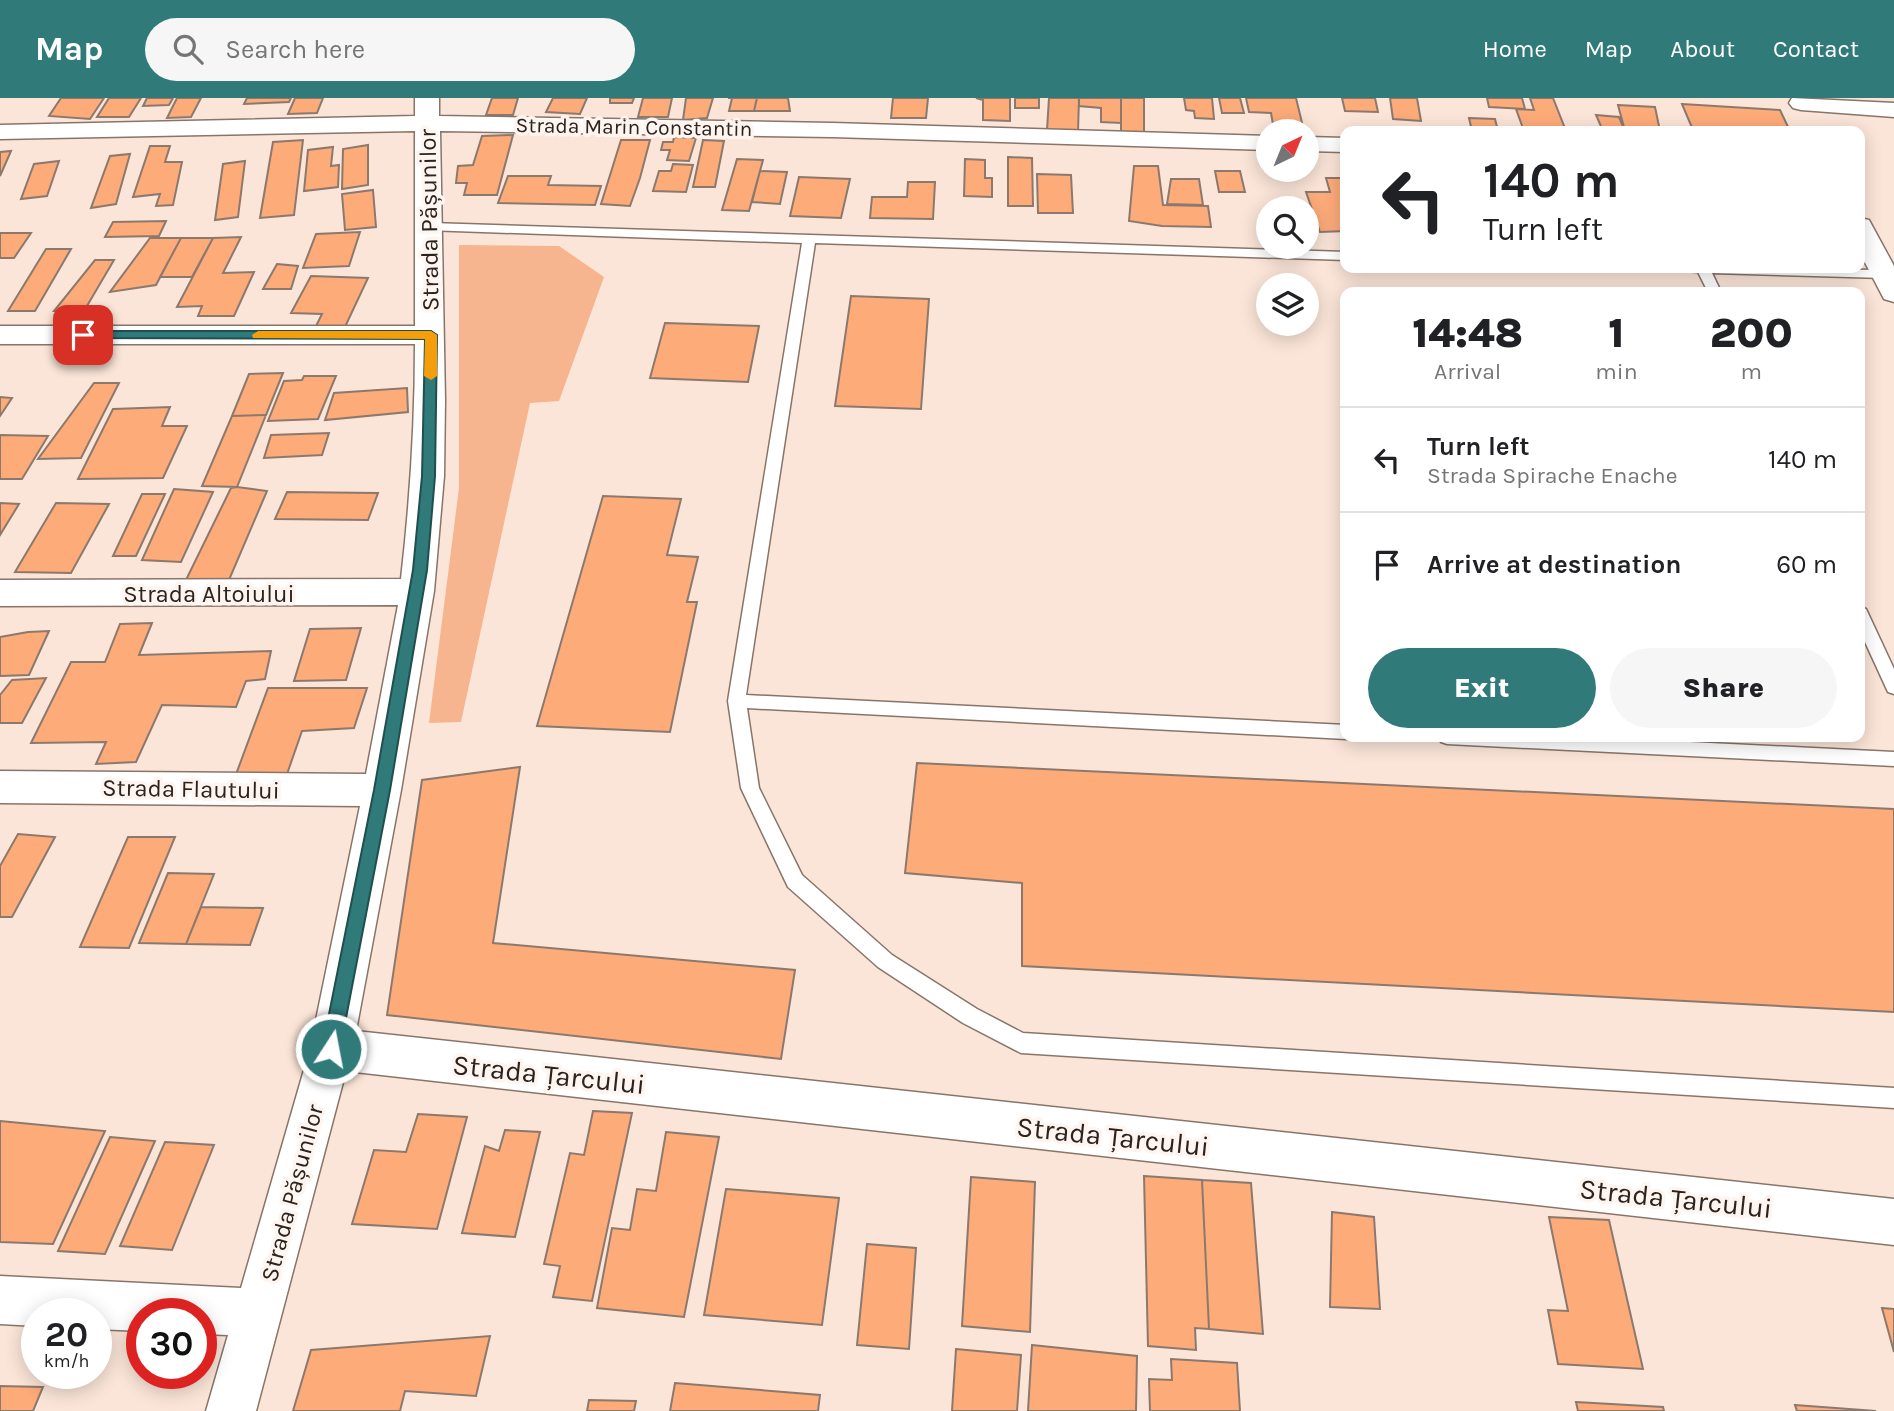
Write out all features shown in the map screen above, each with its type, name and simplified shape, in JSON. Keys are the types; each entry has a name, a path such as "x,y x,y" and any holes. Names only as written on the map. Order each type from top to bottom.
{"street":[{"path":"1799,101 1894,110"},
{"path":"1799,101 1812,126"},
{"name":"Strada Marin Constantin","path":"0,132 427,111 831,118 1256,142"},
{"name":"Strada Pășunilor","path":"231,1411 331,1049 382,790 417,591 428,476 431,335 427,111"},
{"path":"1320,144 1340,145"},
{"path":"1865,236 1889,284"},
{"path":"0,335 431,335"},
{"name":"Strada Altoiului","path":"0,593 374,594 417,591"},
{"name":"Strada Flautului","path":"0,787 382,790"},
{"name":"Strada Țarcului","path":"331,1049 1894,1222"},
{"path":"0,1300 259,1313"}],"lane":[{"path":"430,227 1340,256"},
{"path":"809,239 737,701 750,788 795,881 885,961 970,1016 1021,1043 1894,1098"},
{"path":"1761,273 1889,284"},
{"path":"1865,624 1894,687"},
{"path":"737,701 1340,732"},
{"path":"1549,742 1894,759"}],"shaded area":[{"path":"459,245 559,246 604,277 559,401 530,403 461,722 429,723 459,488"}],"building":[{"path":"61,98 104,98 90,119 49,116"},
{"path":"109,98 141,98 129,117 97,117"},
{"path":"147,98 173,98 169,105 143,106"},
{"path":"177,98 201,98 191,117 167,118"},
{"path":"247,98 291,98 289,102 244,104"},
{"path":"295,98 323,98 317,113 288,114"},
{"path":"492,98 518,98 513,115 486,115"},
{"path":"553,98 587,98 580,114 546,112"},
{"path":"610,98 634,98 632,103 610,103"},
{"path":"643,98 672,98 668,117 638,117"},
{"path":"686,98 713,98 707,118 683,120"},
{"path":"732,98 757,98 754,111 729,111"},
{"path":"757,98 788,98 790,111 754,111"},
{"path":"893,98 928,98 926,118 891,118"},
{"path":"976,98 1010,98 1010,121 983,120 983,100"},
{"path":"1015,98 1039,98 1039,108 1015,108"},
{"path":"1049,98 1079,98 1078,132 1047,130"},
{"path":"1079,98 1121,98 1121,123 1101,122 1101,108 1079,106"},
{"path":"1121,98 1144,98 1144,135 1121,133"},
{"path":"1184,98 1212,98 1214,119 1195,118 1194,111 1186,110"},
{"path":"1219,98 1240,98 1244,113 1222,113"},
{"path":"1246,98 1296,98 1301,119 1272,119 1271,113 1249,112"},
{"path":"1342,98 1375,98 1378,112 1345,111"},
{"path":"1390,98 1417,98 1421,121 1393,119"},
{"path":"1487,98 1522,98 1525,109 1489,107"},
{"path":"1530,98 1553,98 1564,126 1522,126 1516,109 1534,110"},
{"path":"1682,104 1780,110 1788,126 1691,126"},
{"path":"1618,105 1655,107 1659,126 1624,126"},
{"path":"1596,115 1619,117 1623,126 1601,126"},
{"path":"1469,118 1495,119 1497,126 1471,126"},
{"path":"513,135 497,195 464,195 467,183 456,183 458,166 473,165 482,136"},
{"path":"674,137 696,138 689,161 667,160 670,150 661,150 663,142 673,142"},
{"path":"303,140 294,215 260,218 273,142"},
{"path":"621,140 650,140 640,178 630,206 601,204"},
{"path":"703,140 724,141 715,187 693,187"},
{"path":"368,145 368,185 342,189 343,149"},
{"path":"150,146 170,146 165,162 182,162 173,205 156,206 160,194 133,197"},
{"path":"333,147 331,166 339,165 338,187 304,191 308,150"},
{"path":"11,151 0,176 0,152"},
{"path":"130,154 116,204 91,208 110,156"},
{"path":"1008,157 1032,158 1033,206 1008,206"},
{"path":"737,159 763,160 749,211 722,210"},
{"path":"965,159 985,160 985,178 992,178 992,197 964,196"},
{"path":"59,161 47,196 21,199 34,164"},
{"path":"245,161 238,217 215,220 223,164"},
{"path":"673,164 693,165 686,192 653,191 659,171 671,171"},
{"path":"1134,166 1158,166 1163,205 1208,206 1211,227 1162,226 1129,221"},
{"path":"760,171 787,172 780,204 752,202"},
{"path":"1215,171 1240,171 1245,192 1219,192"},
{"path":"1037,174 1071,175 1073,213 1038,213"},
{"path":"508,176 551,176 548,185 601,186 595,205 498,203"},
{"path":"799,177 850,179 841,218 790,216"},
{"path":"1326,178 1340,178 1340,231 1320,232 1319,196 1307,196 1306,192 1330,192"},
{"path":"1171,179 1199,179 1203,205 1167,204"},
{"path":"908,182 935,182 933,219 870,218 872,197 907,197"},
{"path":"373,190 376,227 345,230 342,194"},
{"path":"166,221 159,236 105,237 113,222"},
{"path":"360,232 349,266 303,268 316,234"},
{"path":"0,233 31,233 14,258 0,258"},
{"path":"241,237 223,273 254,272 234,316 198,316 202,306 177,307 213,238"},
{"path":"150,238 181,238 156,285 110,292"},
{"path":"181,238 213,238 192,277 160,277"},
{"path":"46,249 71,249 35,311 8,311"},
{"path":"95,260 114,260 84,311 54,311"},
{"path":"277,264 298,266 291,289 263,289"},
{"path":"311,276 368,278 345,327 316,326 322,314 291,313"},
{"path":"851,296 929,299 921,409 835,406"},
{"path":"665,323 759,326 748,382 650,378"},
{"path":"283,373 266,415 232,416 249,374"},
{"path":"304,376 336,376 318,419 268,421 284,381 302,380"},
{"path":"94,383 119,383 81,458 38,459"},
{"path":"407,388 408,412 325,420 334,393"},
{"path":"0,397 12,398 0,416"},
{"path":"170,407 162,426 187,426 163,478 78,479 113,409"},
{"path":"266,415 237,487 202,486 232,416"},
{"path":"329,433 322,455 264,458 271,435"},
{"path":"0,435 48,436 22,479 0,479"},
{"path":"231,488 267,491 226,587 183,586"},
{"path":"174,489 213,492 181,562 142,560"},
{"path":"287,492 378,493 368,520 275,519"},
{"path":"142,494 165,494 136,556 113,556"},
{"path":"603,496 681,499 667,555 698,557 687,602 697,602 670,732 537,726"},
{"path":"0,503 19,504 0,535"},
{"path":"56,503 109,504 71,573 15,572"},
{"path":"152,623 139,655 271,651 265,679 246,681 236,707 162,705 136,762 96,764 106,742 31,743 71,662 105,662 120,624"},
{"path":"361,628 346,680 294,681 310,629"},
{"path":"49,631 29,675 0,676 0,637"},
{"path":"46,678 22,723 0,723 0,695 12,680"},
{"path":"268,688 367,688 354,728 302,731 287,774 235,777"},
{"path":"917,763 1894,809 1894,1012 1022,966 1022,883 905,873"},
{"path":"520,767 493,943 795,970 781,1059 387,1015 422,780"},
{"path":"18,834 55,837 12,917 0,917 0,866"},
{"path":"128,837 175,837 129,948 80,947"},
{"path":"168,873 214,874 186,944 139,943"},
{"path":"201,907 263,908 250,945 186,944"},
{"path":"593,1111 632,1113 592,1301 553,1297 560,1266 544,1264 570,1153 584,1155"},
{"path":"418,1114 467,1117 437,1229 352,1224 374,1150 406,1152"},
{"path":"0,1121 105,1131 53,1244 0,1242"},
{"path":"505,1130 540,1132 515,1237 462,1233 485,1146 499,1151"},
{"path":"666,1132 719,1137 684,1317 597,1308 612,1228 630,1230 637,1189 656,1191"},
{"path":"110,1137 155,1141 105,1254 58,1251"},
{"path":"165,1142 214,1145 172,1250 120,1246"},
{"path":"1144,1176 1202,1180 1209,1329 1195,1328 1196,1350 1148,1346"},
{"path":"971,1177 1035,1182 1030,1332 962,1326"},
{"path":"1202,1180 1251,1183 1263,1334 1209,1329"},
{"path":"726,1189 839,1198 822,1325 704,1315"},
{"path":"1332,1212 1374,1217 1380,1309 1330,1307"},
{"path":"1549,1217 1609,1220 1643,1369 1558,1364 1548,1310 1568,1311"},
{"path":"867,1244 916,1248 909,1349 857,1345"},
{"path":"1882,1308 1894,1309 1894,1352"},
{"path":"490,1336 476,1396 405,1391 400,1411 293,1411 311,1350"},
{"path":"1032,1345 1137,1356 1136,1411 1028,1411"},
{"path":"956,1349 1021,1355 1017,1411 952,1411"},
{"path":"1171,1359 1237,1363 1240,1411 1150,1411 1149,1379 1172,1380"},
{"path":"675,1383 820,1395 818,1411 670,1411"},
{"path":"0,1386 42,1389 33,1411 0,1411"},
{"path":"589,1400 636,1401 634,1411 587,1411"},
{"path":"1576,1402 1663,1407 1664,1411 1578,1411"},
{"path":"1795,1405 1876,1411 1797,1411"}],"slow traffic":[{"path":"258,335 431,335 431,376"}],"route":[{"path":"83,335 431,335 428,476 420,570 382,790 331,1049"}]}
